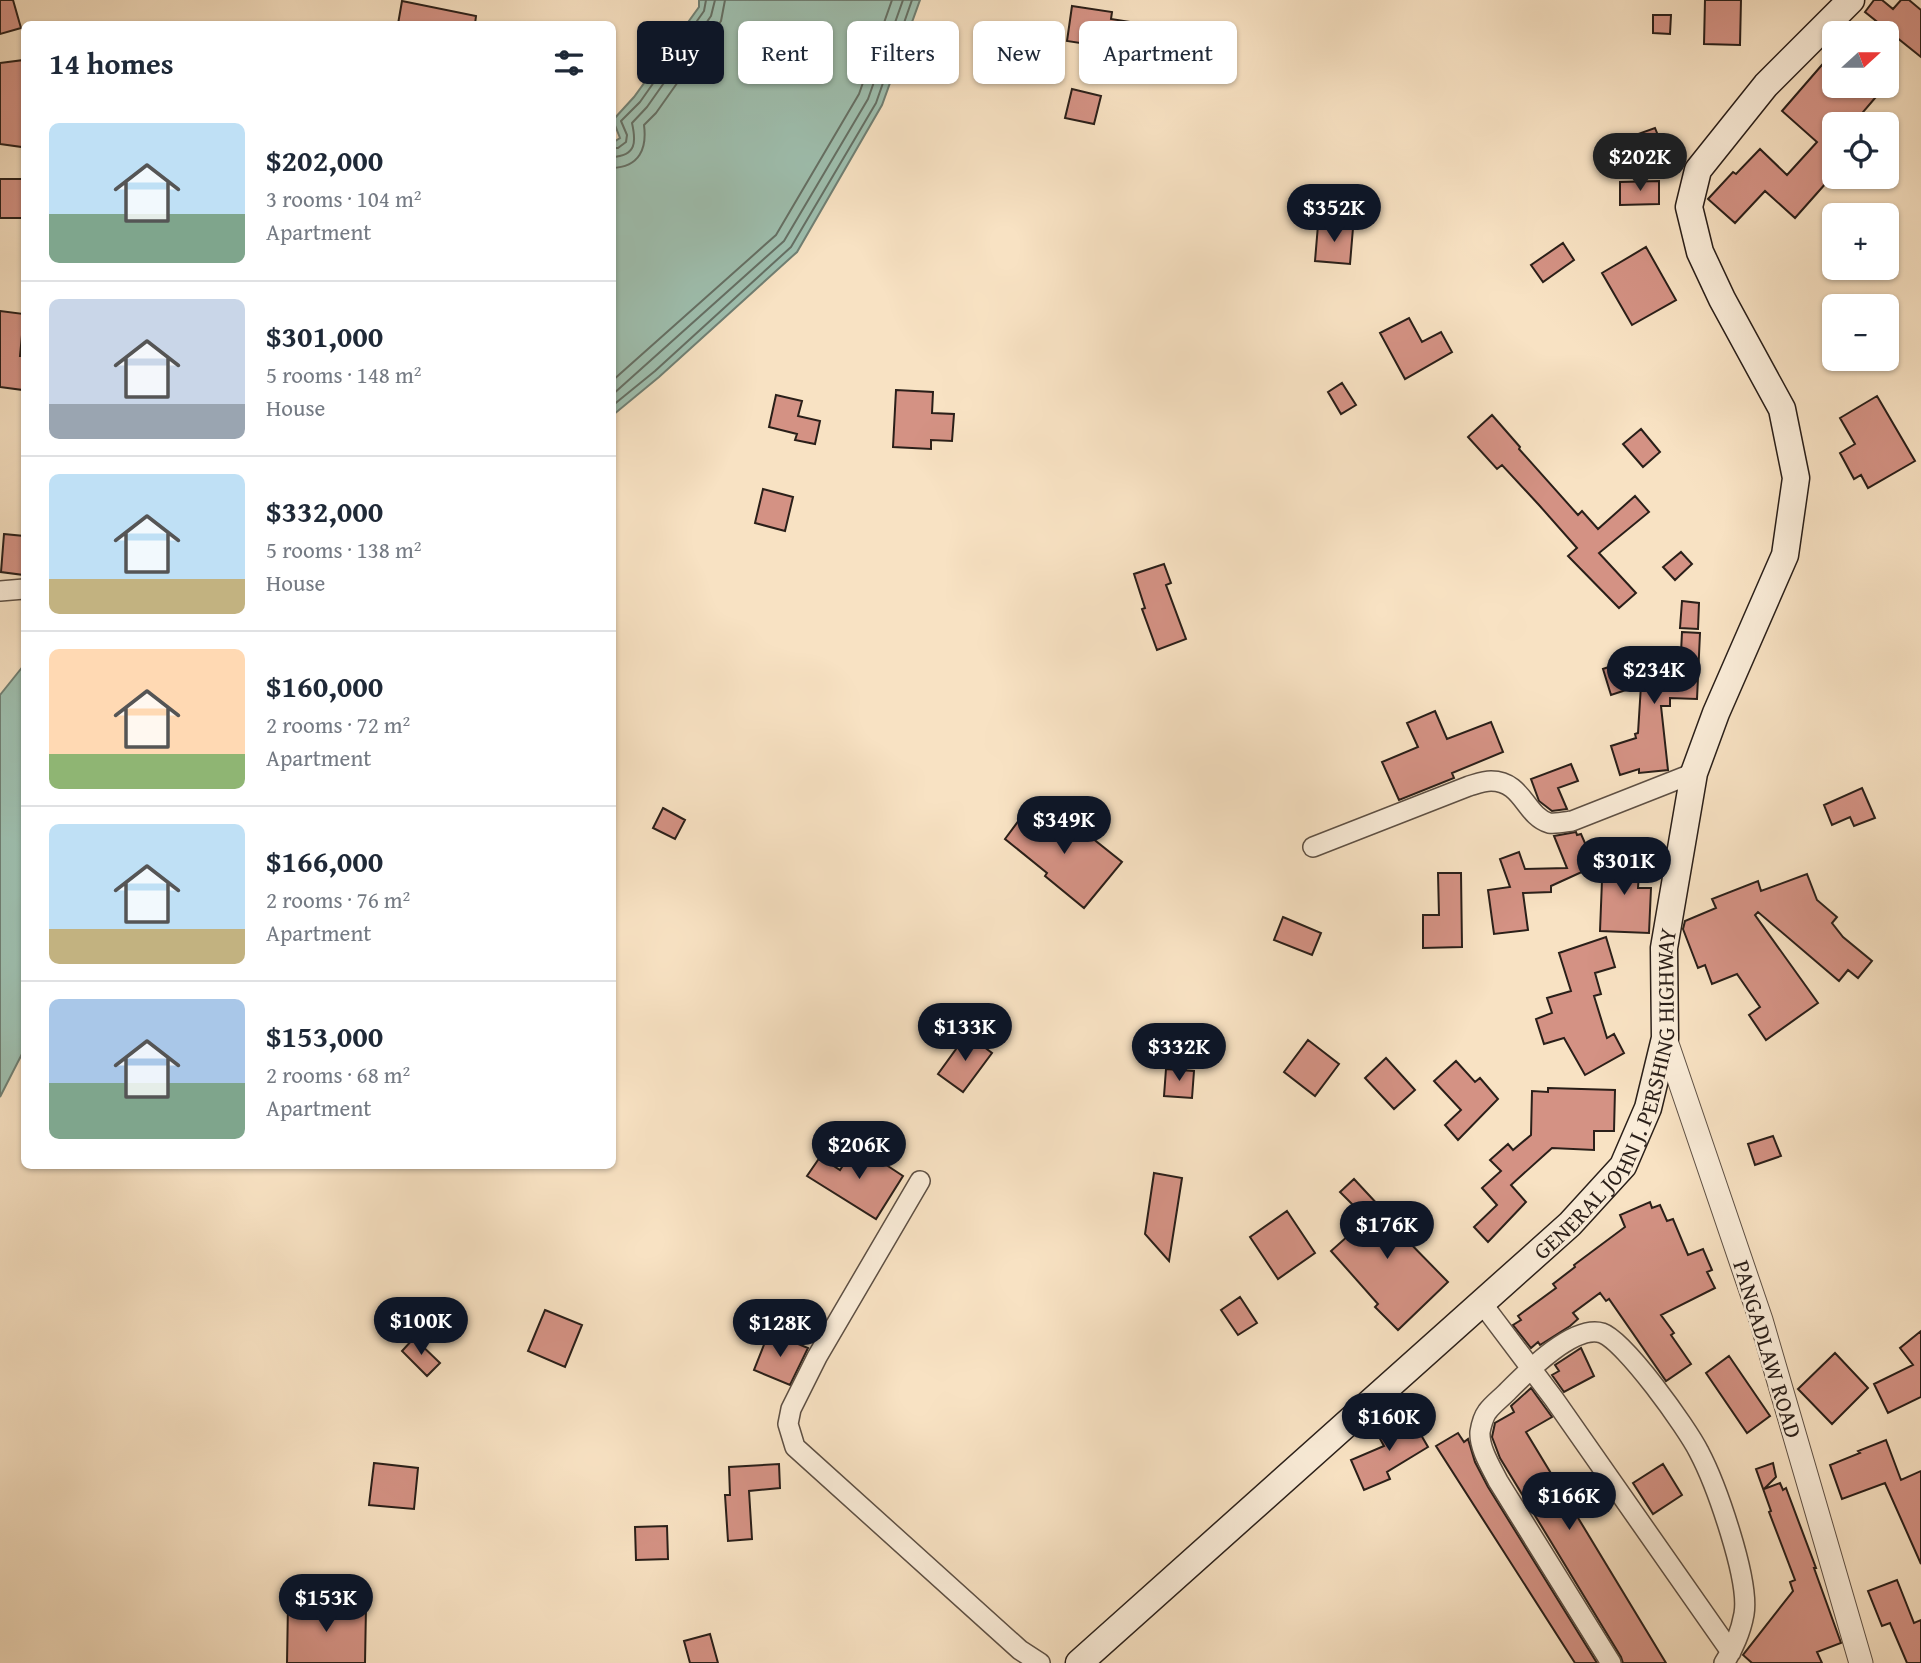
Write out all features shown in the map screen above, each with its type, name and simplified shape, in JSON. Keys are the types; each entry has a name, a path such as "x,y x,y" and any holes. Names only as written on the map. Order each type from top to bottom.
{"main road":[{"name":"GENERAL JOHN J. PERSHING HIGHWAY","path":"1079,1663 1570,1224 1623,1166 1648,1108 1665,1038 1664,948 1694,773 1716,713 1785,555 1796,478 1782,409 1722,299 1700,252 1689,207 1698,170 1766,85 1851,0"}],"street":[{"path":"0,591 21,589"},
{"path":"1313,847 1469,786 1492,781 1509,785 1525,799 1538,818 1552,824 1572,821 1694,773"},
{"name":"PANGADLAW ROAD","path":"1665,1038 1761,1320 1861,1663"},
{"path":"920,1181 817,1357 791,1409 788,1424 791,1439 795,1447 956,1593 1020,1650 1040,1663"},
{"path":"1481,1302 1554,1399 1727,1658"},
{"path":"1611,1663 1498,1481 1485,1455 1480,1432 1487,1412 1530,1369 1562,1344 1580,1335 1601,1332 1620,1345 1647,1375 1699,1451 1721,1507 1742,1573 1745,1613 1727,1658"}],"water":[{"path":"699,0 920,0 912,21 847,21 847,84 890,84 882,105 797,252 616,413 616,140 620,138 616,117 643,84 724,84 724,21 689,21 699,7"},
{"path":"21,669 21,1056 0,1097 0,695"}],"building":[{"path":"0,0 13,0 21,28 0,34"},
{"path":"1705,0 1741,0 1740,45 1704,44"},
{"path":"1874,0 1882,0 1893,9 1901,0 1909,0 1921,10 1921,57 1899,39 1899,21 1876,21 1865,12"},
{"path":"402,1 476,16 475,21 399,21"},
{"path":"1072,6 1112,12 1111,19 1124,21 1079,21 1079,43 1067,41"},
{"path":"1653,15 1671,15 1670,34 1653,33"},
{"path":"21,60 21,147 0,144 0,63"},
{"path":"1822,65 1822,98 1875,98 1863,112 1822,112 1822,188 1795,218 1765,191 1735,223 1708,199 1733,172 1736,174 1760,149 1787,175 1817,142 1782,111"},
{"path":"1072,89 1101,96 1094,124 1065,118"},
{"path":"1655,128 1663,148 1631,159 1624,139"},
{"path":"0,179 21,179 21,218 0,218"},
{"path":"1659,181 1659,204 1620,205 1620,182"},
{"path":"1318,225 1353,228 1350,264 1315,261"},
{"path":"1563,243 1574,260 1543,282 1531,265"},
{"path":"1646,247 1676,300 1632,325 1602,273"},
{"path":"0,311 21,314 21,390 0,387"},
{"path":"1409,318 1422,342 1441,332 1452,352 1405,379 1380,333"},
{"path":"1342,383 1356,405 1341,414 1328,392"},
{"path":"896,390 933,392 932,413 954,414 952,441 931,440 931,449 893,447"},
{"path":"776,395 802,401 798,416 820,421 815,444 795,440 797,434 769,427"},
{"path":"1877,396 1915,461 1868,488 1861,475 1854,479 1840,453 1855,444 1840,418"},
{"path":"1492,415 1578,515 1582,511 1598,529 1635,496 1649,512 1599,553 1636,593 1619,608 1568,556 1577,548 1502,465 1497,469 1468,437"},
{"path":"1641,429 1660,452 1643,467 1623,444"},
{"path":"763,489 793,497 785,531 755,523"},
{"path":"4,534 21,536 21,575 1,572"},
{"path":"1681,552 1692,564 1675,580 1663,567"},
{"path":"1164,564 1171,583 1166,585 1186,639 1157,650 1142,609 1145,608 1134,574"},
{"path":"1682,601 1699,603 1698,629 1680,628"},
{"path":"1682,632 1700,633 1697,699 1670,698 1670,706 1661,706 1668,770 1639,773 1639,769 1620,775 1611,746 1636,738 1641,685 1611,695 1603,669 1629,660 1633,671 1680,673"},
{"path":"1435,711 1447,739 1491,722 1503,752 1452,773 1454,778 1399,800 1382,762 1418,747 1407,723"},
{"path":"1571,764 1578,781 1558,788 1567,809 1552,811 1539,801 1531,779"},
{"path":"1862,788 1875,818 1854,826 1850,817 1832,825 1824,805"},
{"path":"1031,804 1075,839 1082,830 1122,862 1084,908 1005,839"},
{"path":"663,808 685,820 675,839 653,828"},
{"path":"1576,832 1577,835 1581,834 1595,866 1551,886 1551,892 1523,893 1528,930 1494,934 1488,890 1510,887 1500,859 1519,852 1525,869 1567,868 1554,836"},
{"path":"1603,855 1640,857 1638,888 1651,888 1649,933 1600,931"},
{"path":"1438,873 1461,873 1462,947 1423,948 1423,915 1439,915"},
{"path":"1807,874 1817,900 1837,917 1832,923 1843,937 1872,961 1858,978 1848,970 1839,981 1758,912 1755,915 1818,1003 1766,1040 1749,1015 1760,1007 1737,974 1712,984 1705,965 1698,968 1683,929 1685,921 1716,908 1712,899 1758,881 1761,891"},
{"path":"1283,917 1321,933 1312,955 1274,940"},
{"path":"1606,937 1615,967 1595,973 1601,994 1594,996 1607,1038 1614,1034 1624,1053 1585,1075 1564,1038 1544,1044 1536,1019 1552,1013 1547,998 1571,991 1559,953"},
{"path":"967,1034 992,1053 963,1092 938,1074"},
{"path":"1308,1040 1339,1064 1315,1096 1284,1072"},
{"path":"1386,1058 1415,1090 1394,1109 1365,1078"},
{"path":"1456,1061 1475,1082 1480,1078 1498,1099 1458,1140 1445,1125 1461,1110 1434,1081"},
{"path":"1166,1069 1194,1071 1192,1098 1164,1096"},
{"path":"1548,1088 1615,1090 1614,1131 1594,1131 1594,1150 1552,1148 1511,1185 1526,1202 1488,1242 1474,1227 1497,1205 1482,1188 1501,1171 1490,1160 1508,1144 1513,1150 1531,1135 1532,1091 1548,1092"},
{"path":"1773,1136 1781,1156 1755,1165 1748,1144"},
{"path":"856,1145 903,1176 876,1219 807,1176 820,1157 840,1170"},
{"path":"1154,1173 1182,1178 1169,1261 1145,1234"},
{"path":"1354,1179 1380,1207 1384,1203 1408,1230 1402,1235 1448,1282 1398,1330 1375,1307 1378,1304 1331,1251 1367,1219 1340,1192"},
{"path":"1650,1202 1652,1208 1660,1205 1667,1221 1673,1219 1688,1255 1703,1249 1712,1270 1707,1272 1715,1288 1661,1315 1691,1364 1666,1381 1609,1299 1606,1301 1600,1293 1573,1313 1578,1319 1570,1326 1531,1348 1513,1325 1521,1320 1518,1316 1556,1288 1553,1284 1575,1267 1574,1265 1625,1227 1620,1215"},
{"path":"1287,1211 1315,1253 1278,1279 1250,1237"},
{"path":"1240,1297 1257,1323 1238,1335 1221,1310"},
{"path":"545,1310 582,1325 565,1367 528,1351"},
{"path":"1921,1331 1921,1397 1888,1413 1874,1384 1913,1365 1900,1348"},
{"path":"769,1332 808,1348 790,1385 754,1370"},
{"path":"414,1338 440,1363 427,1376 402,1351"},
{"path":"1581,1348 1594,1376 1564,1392 1552,1375 1559,1371 1555,1365"},
{"path":"1835,1353 1868,1388 1832,1424 1798,1389"},
{"path":"1729,1356 1770,1416 1747,1433 1706,1373"},
{"path":"1531,1388 1552,1417 1526,1432 1666,1663 1623,1663 1500,1458 1492,1437 1495,1423 1514,1412 1511,1406"},
{"path":"1410,1416 1428,1447 1387,1472 1390,1479 1364,1490 1351,1460 1384,1446 1378,1435"},
{"path":"1458,1433 1464,1442 1468,1439 1475,1462 1488,1487 1597,1663 1575,1663 1436,1446"},
{"path":"1886,1440 1901,1480 1921,1471 1921,1564 1885,1483 1842,1499 1830,1465"},
{"path":"374,1463 418,1468 414,1509 369,1505"},
{"path":"1773,1463 1776,1477 1764,1489 1780,1483 1783,1490 1786,1488 1841,1643 1817,1652 1822,1663 1752,1663 1743,1655 1793,1591 1790,1582 1795,1580 1756,1469"},
{"path":"779,1464 780,1488 749,1491 752,1539 728,1541 725,1495 730,1495 729,1467"},
{"path":"1663,1464 1682,1495 1653,1514 1633,1483"},
{"path":"667,1526 668,1559 636,1560 635,1527"},
{"path":"1897,1580 1914,1623 1921,1620 1921,1663 1907,1663 1890,1623 1882,1626 1868,1591"},
{"path":"288,1604 366,1606 365,1663 287,1663"},
{"path":"710,1634 718,1663 690,1663 684,1641"}]}
